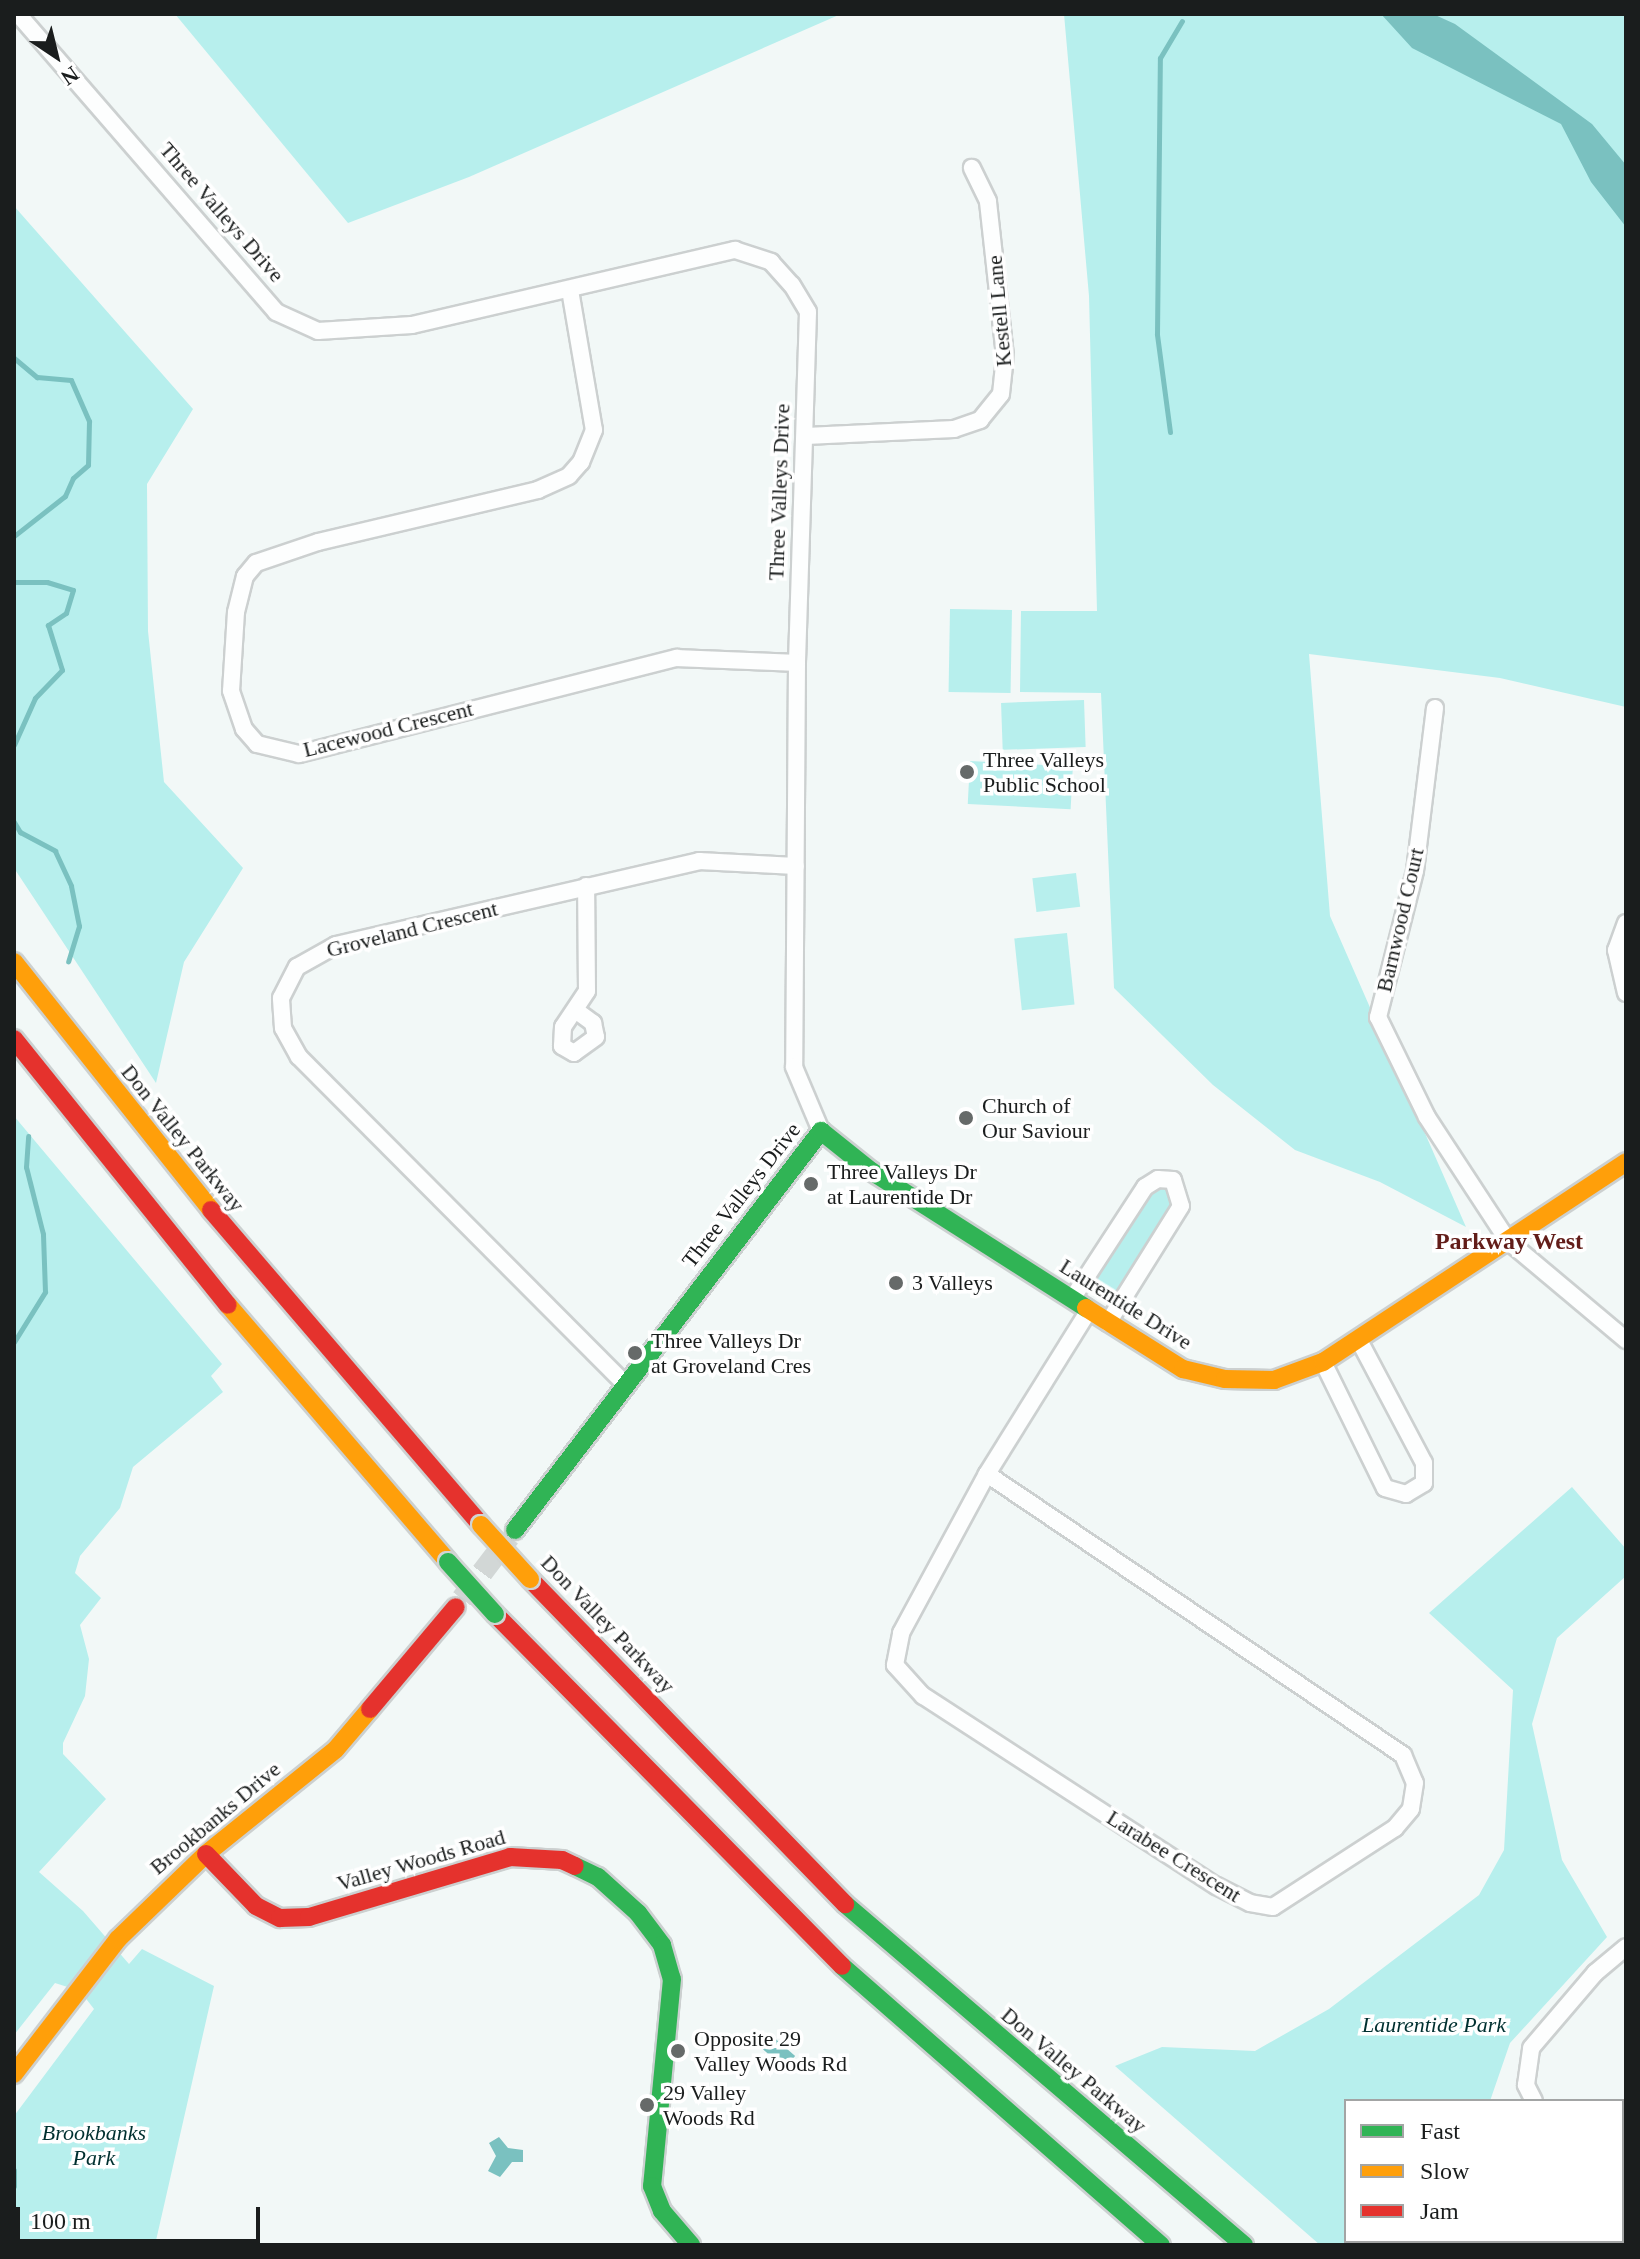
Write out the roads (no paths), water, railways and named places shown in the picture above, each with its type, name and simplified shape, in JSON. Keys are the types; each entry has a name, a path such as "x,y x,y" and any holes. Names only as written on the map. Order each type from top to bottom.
{"main road":[{"name":"Don Valley Parkway","path":"14,962 175,1168 530,1579 870,1930 1244,2245"},
{"path":"14,1039 165,1232 495,1614 841,1965 1161,2245"},
{"name":"Laurentide Drive","path":"821,1131 859,1163 1108,1323 1183,1369 1225,1379 1274,1380 1323,1362 1626,1162"},
{"name":"Three Valleys Drive","path":"515,1530 623,1382 821,1131"},
{"name":"Brookbanks Drive","path":"14,2074 118,1939 206,1854 336,1749 456,1607"},
{"name":"Valley Woods Road","path":"206,1854 256,1906 280,1918 309,1917 510,1857 562,1860 598,1877 638,1913 662,1945 672,1979 652,2186 662,2211 691,2245"}],"street":[{"name":"Three Valleys Drive","path":"18,14 276,312 318,331 365,331 570,290 735,250 771,262 808,312 797,663 794,1067 821,1131"},
{"name":"Kestell Lane","path":"806,436 954,429 980,420 1001,394 1005,356 988,201 972,168"},
{"name":"Lacewood Crescent","path":"570,290 594,420 581,462 569,476 538,490 318,542 256,563 241,585 236,612 231,691 244,729 257,744 299,754 677,658 797,663"},
{"name":"Barnwood Court","path":"1435,708 1415,871 1378,1017 1427,1117 1508,1241 1626,1340"},
{"name":"Groveland Crescent","path":"623,1382 299,1057 280,1013 297,967 336,945 699,861 796,866"},
{"path":"578,1012 587,991 586,886"},
{"path":"1626,923 1616,950 1626,993"},
{"path":"1072,1299 1145,1187 1158,1179 1173,1180 1181,1206 1108,1323"},
{"name":"Larabee Crescent","path":"987,1474 1403,1755 1415,1783 1411,1809 1395,1828 1273,1907 1250,1903 1216,1886 923,1696 895,1665 901,1633 987,1474 1089,1310"},
{"path":"1323,1362 1385,1488 1406,1494 1424,1483 1424,1463 1359,1340"},
{"path":"1533,2099 1526,2085 1531,2048 1595,1973 1626,1947"}],"waterway":[{"path":"1170,432 1157,334 1160,58 1182,21"},
{"path":"14,358 37,377 71,380 89,421 88,465 73,478 65,496 14,536"},
{"path":"14,582 47,582 73,590 66,613 48,625 62,670 35,698 14,745"},
{"path":"14,822 20,832 55,851 71,886 79,926 68,961"},
{"path":"14,1342 45,1292 43,1234 26,1167 28,1136"},
{"path":"14,2170 14,2186"}],"tunnel":[{"path":"462,1599 509,1537"}],"place":[{"name":"Three Valleys Public School","path":"967,772"},
{"name":"Church of Our Saviour","path":"966,1118"},
{"name":"Three Valleys Dr at Laurentide Dr","path":"811,1184"},
{"name":"3 Valleys","path":"896,1283"},
{"name":"Three Valleys Dr at Groveland Cres","path":"635,1353"},
{"name":"Opposite 29 Valley Woods Rd","path":"678,2051"},
{"name":"29 Valley Woods Rd","path":"647,2105"}],"district":[{"name":"Parkway West","path":"1509,1242"}],"park label":[{"name":"Laurentide Park","path":"1434,2025"},
{"name":"Brookbanks Park","path":"94,2144"}]}
